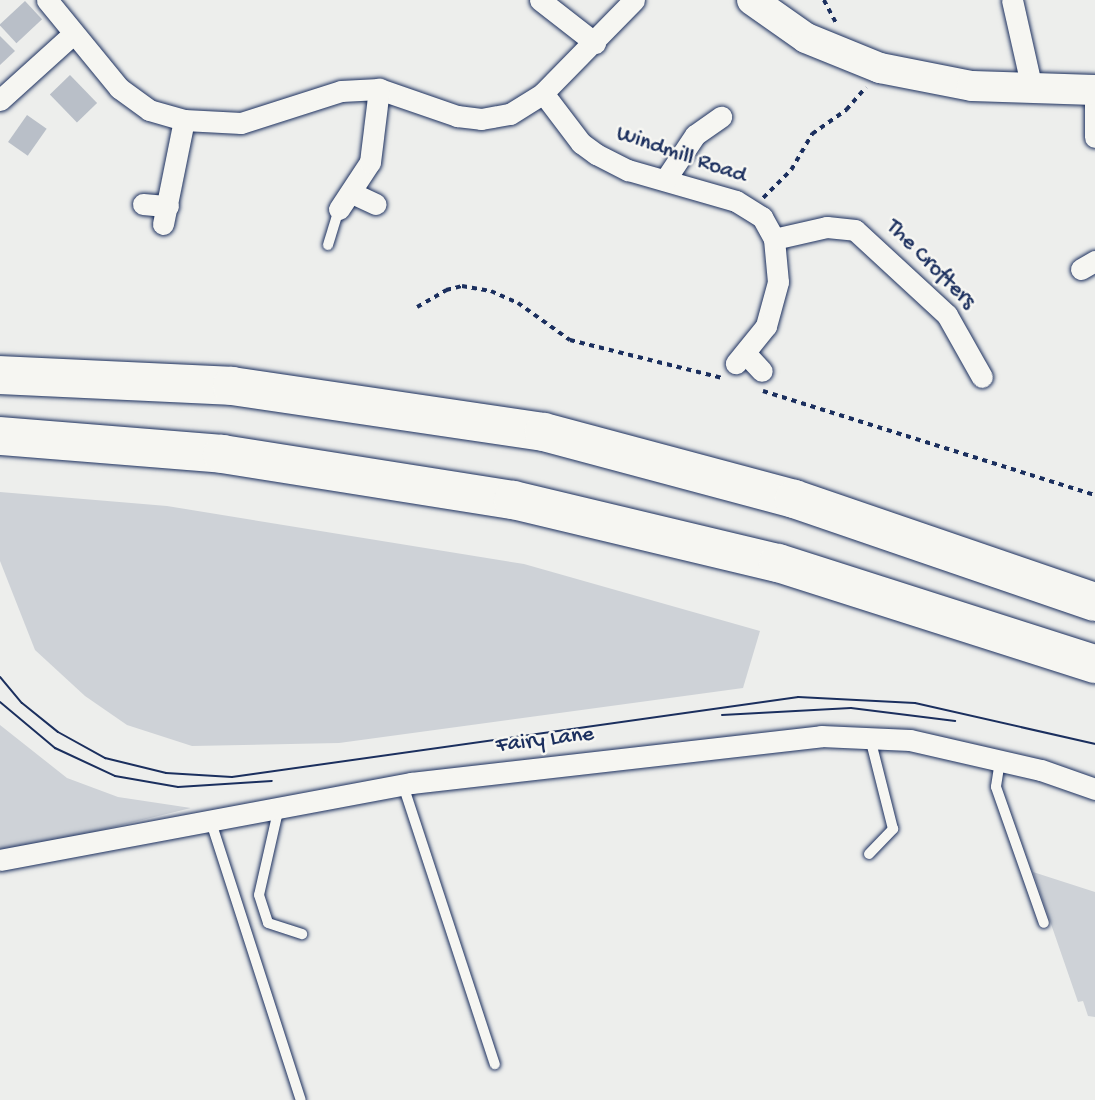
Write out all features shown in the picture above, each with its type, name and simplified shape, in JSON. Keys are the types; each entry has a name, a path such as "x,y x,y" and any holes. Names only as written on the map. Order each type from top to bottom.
{"highway":[{"path":"0,375 232,386 544,432 794,499 1095,602"},
{"path":"0,436 222,454 513,500 778,563 1095,664"}],"main road":[{"path":"751,0 806,38 880,68 972,86 1095,92"}],"street":[{"path":"47,0 120,88 149,110 184,120 241,123 341,91 379,89 457,116 481,119 510,114 543,93 595,43 634,0"},
{"path":"540,0 595,43"},
{"path":"1012,0 1032,89"},
{"path":"0,100 73,34"},
{"path":"376,204 346,201 370,162 379,89"},
{"path":"1095,92 1095,137"},
{"name":"Windmill Road","path":"543,93 581,144 596,154 628,170 754,209 774,239 779,263 774,305 741,358 762,371"},
{"path":"665,180 695,135 721,117"},
{"path":"143,204 166,215 184,120"},
{"name":"The Crofters","path":"774,239 827,227 855,230 947,315 982,377"},
{"name":"Fairy Lane","path":"0,860 403,785 821,736 910,740 1000,761 1095,789"}],"lane":[{"path":"328,245 346,201"},
{"path":"869,854 893,829 870,738"},
{"path":"1000,761 996,787 1044,923"},
{"path":"403,785 495,1064"},
{"path":"279,807 259,895 268,923 302,934"},
{"path":"210,819 301,1100"}],"path":[{"path":"754,209 791,170 812,134 846,110 880,68"}],"shaded area":[{"path":"0,492 167,506 524,564 760,631 743,688 339,743 192,746 127,725 85,696 35,650 0,561"},
{"path":"0,725 67,778 118,797 191,808 0,855"},
{"path":"1033,872 1095,892 1095,1017 1088,1016 1083,1001 1078,1002"}],"building":[{"path":"25,1 42,19 16,43 0,24"},
{"path":"0,36 15,51 0,65"},
{"path":"70,75 97,103 77,123 50,94"},
{"path":"27,115 47,129 28,156 8,142"}],"tram line":[{"path":"0,677 22,703 58,732 105,758 166,773 232,777 798,697 915,703 1095,744"},
{"path":"0,702 55,748 115,776 178,787 272,781"},
{"path":"722,715 851,708 955,721"}]}
